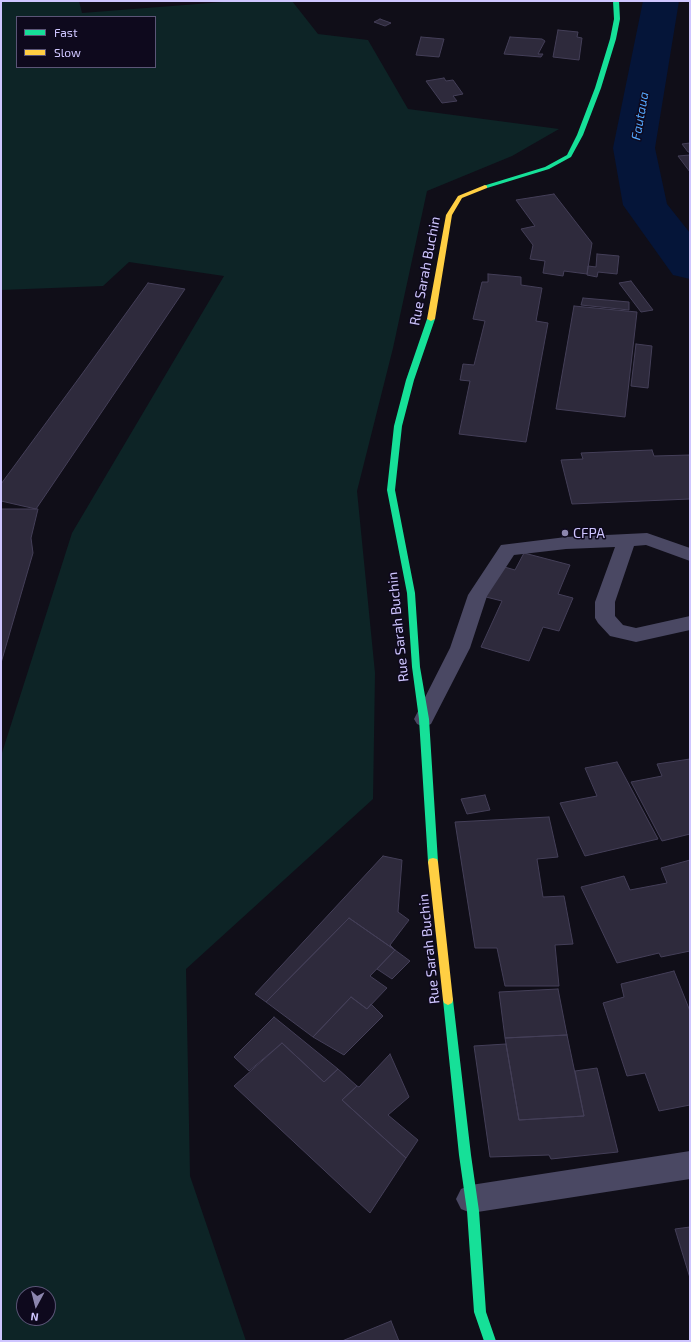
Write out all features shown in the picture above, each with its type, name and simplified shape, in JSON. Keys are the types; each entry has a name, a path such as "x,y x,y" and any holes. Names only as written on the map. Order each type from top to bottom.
{"street":[{"name":"Rue Sarah Buchin","path":"490,1341 480,1312 473,1211 465,1155 432,849 424,719 416,667 411,593 391,490 398,426 410,380 432,317 450,215 460,197 480,188 547,168 569,156 580,135 598,88 613,39 617,19 616,1"},
{"path":"471,1199 690,1165"}],"lane":[{"path":"424,719 460,648 478,595 508,549 566,543 647,539 690,555"},
{"path":"627,540 604,602 605,618 617,631 636,635 690,623"}],"green space":[{"path":"1,1 79,1 82,13 236,1 292,1 318,34 368,40 408,109 559,129 512,156 427,191 393,348 357,491 375,673 373,799 186,969 190,1176 246,1341 1,1341 1,756 72,533 224,276 129,262 103,286 1,290"}],"building":[{"path":"380,19 391,23 385,26 374,22"},
{"path":"558,30 578,32 577,37 582,38 579,60 553,57"},
{"path":"421,37 444,39 439,57 416,55"},
{"path":"510,37 542,39 545,41 538,54 543,54 541,57 504,54"},
{"path":"444,78 446,81 453,80 463,94 453,96 457,101 442,103 426,81"},
{"path":"690,143 690,152 688,152 682,144"},
{"path":"690,155 690,172 678,156"},
{"path":"554,194 592,243 587,274 564,271 563,276 543,273 545,261 530,259 533,245 521,229 535,226 516,200"},
{"path":"597,254 619,256 617,274 598,272 597,277 587,275 588,266 596,267"},
{"path":"488,274 521,277 521,285 542,288 536,321 548,323 526,442 459,434 470,381 460,380 463,364 474,365 485,321 473,319 482,282 488,282"},
{"path":"631,281 653,310 641,312 619,283"},
{"path":"148,283 185,289 36,509 1,501 1,484"},
{"path":"583,298 629,302 629,310 581,305"},
{"path":"574,306 637,312 625,417 556,409"},
{"path":"636,344 652,346 648,388 631,386"},
{"path":"652,450 654,456 690,455 690,499 572,504 561,460 583,459 581,453"},
{"path":"1,509 38,509 31,538 33,553 1,663"},
{"path":"524,553 570,565 558,594 573,598 559,631 543,627 529,661 481,647 502,601 486,597 501,566 515,570"},
{"path":"690,759 690,834 662,841 631,782 662,776 657,764"},
{"path":"617,762 658,839 585,856 560,803 597,796 585,768"},
{"path":"485,795 490,810 467,814 461,799"},
{"path":"549,817 558,857 537,859 543,897 564,896 573,944 555,945 559,986 505,986 497,948 475,948 455,822"},
{"path":"383,856 402,860 398,912 409,920 390,945 395,950 349,918 266,1002 255,994"},
{"path":"690,860 690,951 661,957 659,953 617,963 581,887 624,876 630,890 667,883 661,868"},
{"path":"349,918 395,950 370,976 387,988 367,1009 351,997 313,1037 266,1002"},
{"path":"395,950 410,961 392,979 377,969"},
{"path":"674,971 690,1011 690,1105 659,1111 645,1073 627,1076 603,1003 624,997 621,984"},
{"path":"558,989 567,1035 505,1038 499,992"},
{"path":"351,997 367,1009 371,1004 383,1016 344,1055 313,1037"},
{"path":"274,1017 338,1069 324,1082 282,1043 249,1071 234,1057"},
{"path":"567,1035 584,1116 519,1120 505,1038"},
{"path":"282,1043 324,1082 338,1069 357,1086 342,1100 406,1158 370,1213 234,1086"},
{"path":"506,1044 519,1120 584,1116 575,1071 597,1068 618,1152 551,1159 549,1155 490,1157 474,1046"},
{"path":"390,1054 409,1097 388,1115 418,1140 406,1158 342,1100 357,1086 359,1087"},
{"path":"690,1227 690,1278 675,1229"},
{"path":"391,1321 399,1341 342,1341"}],"waterway":[{"name":"Fautaua","path":"661,1 634,148 645,205 690,265"}],"traffic: fast":[{"path":"485,187 547,168 569,156 580,135 598,88 613,39 617,19 616,1"},
{"path":"431,319 410,380 398,426 391,490 411,593 416,667 424,719 433,862"},
{"path":"448,1000 465,1155 473,1211 480,1312 490,1341"}],"traffic: slow":[{"path":"431,319 449,215 460,197 485,187"},
{"path":"433,862 448,1000"}],"place":[{"name":"CFPA","path":"565,533"}]}
